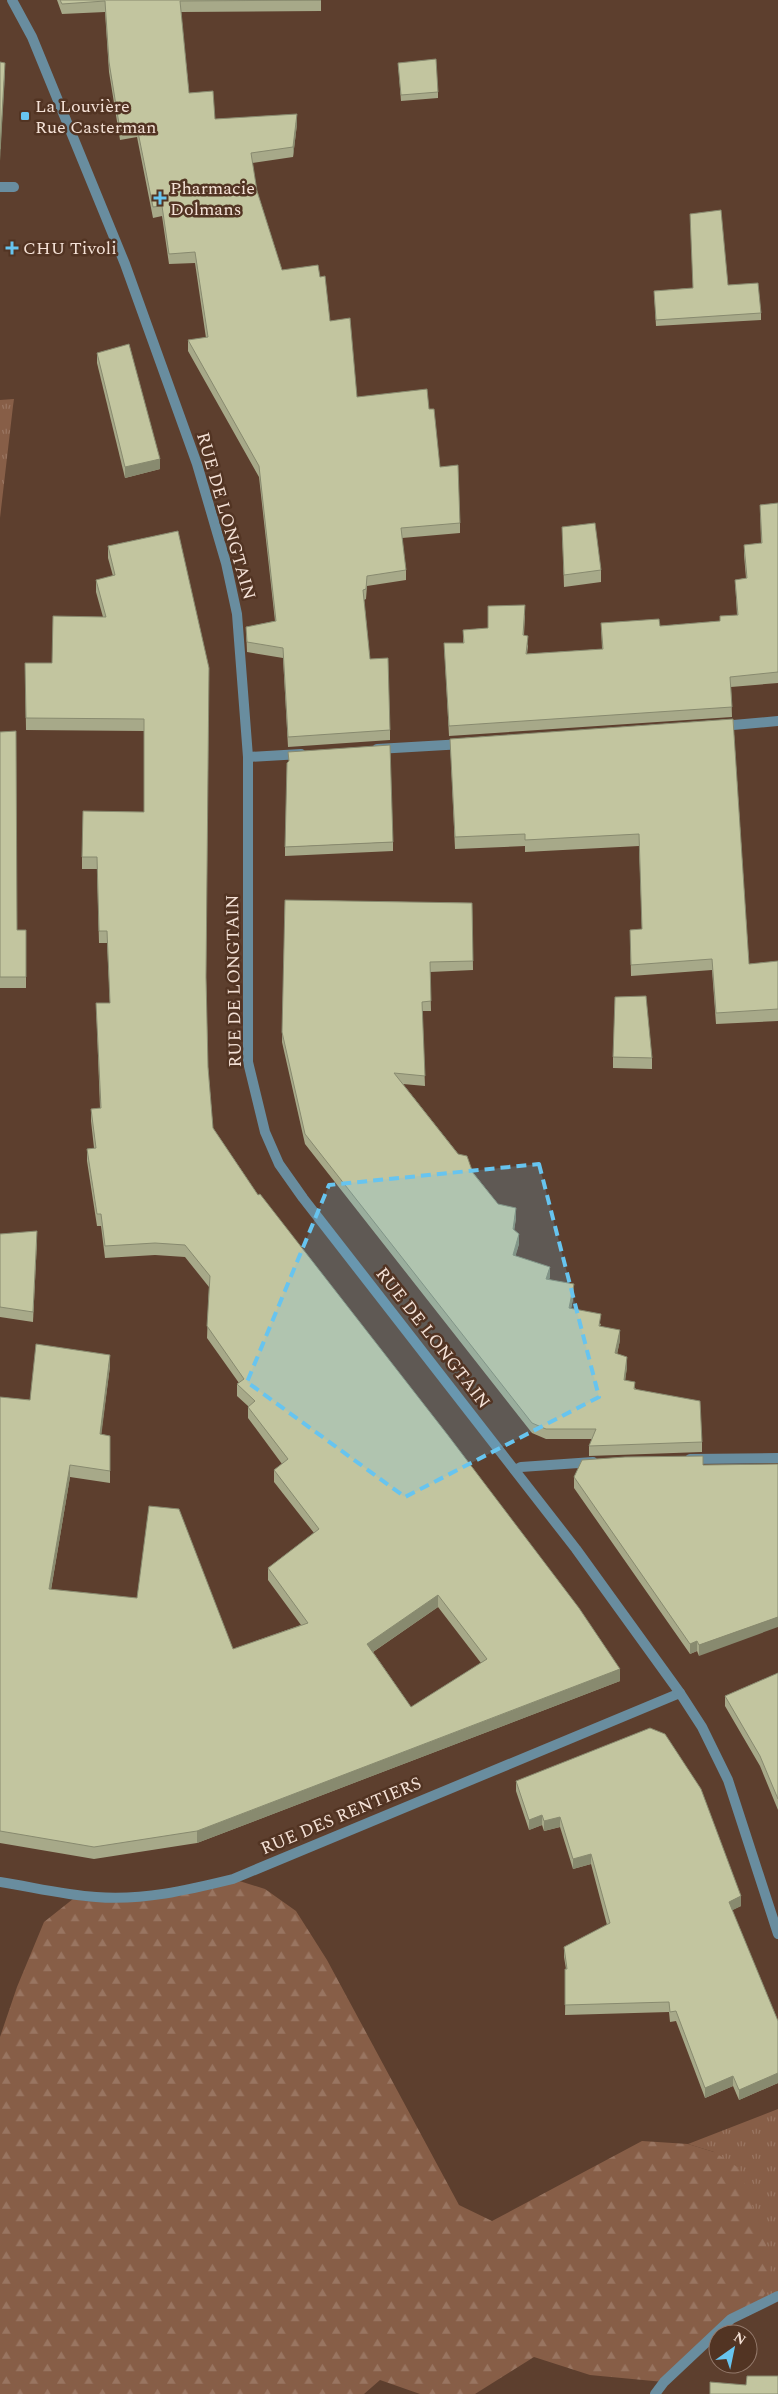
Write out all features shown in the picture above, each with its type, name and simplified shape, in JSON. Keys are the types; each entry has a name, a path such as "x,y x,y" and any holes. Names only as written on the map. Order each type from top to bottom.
{"street":[{"name":"RUE DE LONGTAIN","path":"12,0 32,37 104,210 197,464 226,563 237,614 248,757 248,1062 265,1132 279,1164 303,1198 576,1549 680,1693 702,1727 728,1780 778,1934"},
{"path":"0,187 14,187"},
{"path":"708,727 778,721"},
{"path":"364,750 472,743"},
{"path":"248,757 315,753"},
{"path":"682,1459 778,1458"},
{"path":"515,1470 521,1467 606,1461"},
{"name":"RUE DES RENTIERS","path":"0,1882 96,1897 142,1896 185,1891 233,1879 680,1693"},
{"path":"655,2394 664,2382 731,2319 778,2296"}],"highlighted area":[{"path":"539,1164 599,1397 405,1497 247,1382 329,1185"}],"green space":[{"path":"14,399 13,406 0,518 0,400"},
{"path":"233,1879 265,1889 296,1911 327,1960 459,2205 492,2221 642,2141 688,2144 714,2152 739,2168 771,2259 769,2286 759,2304 731,2319 726,2324 708,2324 708,2341 664,2382 590,2375 534,2357 475,2394 420,2394 380,2380 364,2394 0,2394 0,2037 17,1987 44,1922 78,1895 142,1897"},
{"path":"778,2109 778,2296 759,2304 714,2152 688,2144"}],"building":[{"path":"60,0 321,0 180,1 189,93 213,91 215,119 297,114 293,147 251,153 257,191 282,270 318,265 320,277 325,276 330,321 350,318 357,397 427,389 429,409 434,409 440,467 458,465 460,523 401,528 406,570 367,576 366,589 363,590 370,659 388,658 390,730 288,737 283,648 247,642 246,627 276,621 259,466 188,340 208,337 195,252 169,254 162,206 153,207 137,127 120,130 109,62 105,1 62,4"},
{"path":"436,59 438,92 401,95 398,63"},
{"path":"0,62 5,63 0,149"},
{"path":"721,210 728,285 758,283 761,313 656,320 654,291 693,288 690,214"},
{"path":"129,344 160,459 125,467 97,353"},
{"path":"778,503 778,672 730,677 732,707 449,726 444,643 464,643 463,630 488,628 488,606 525,605 523,635 528,636 526,654 603,649 601,623 659,619 660,626 720,621 720,616 738,615 735,580 747,578 744,545 762,543 760,505"},
{"path":"595,523 601,570 564,575 562,527"},
{"path":"178,531 209,668 206,977 208,1067 213,1128 258,1195 260,1194 447,1434 579,1608 620,1669 197,1831 94,1847 0,1831 0,1397 30,1400 36,1344 110,1355 100,1434 110,1436 110,1471 70,1465 49,1589 137,1598 149,1506 179,1509 233,1649 308,1623 268,1568 319,1529 274,1470 288,1459 248,1407 255,1401 237,1384 244,1379 207,1326 210,1276 185,1245 155,1243 105,1246 101,1214 97,1214 87,1149 96,1148 91,1109 101,1108 96,1003 110,1003 107,931 99,931 97,857 82,857 83,811 144,812 144,719 26,718 25,663 52,663 53,616 106,617 96,580 115,575 108,546","holes":["438,1595 487,1659 411,1707 367,1644"]},
{"path":"733,719 749,964 778,961 778,1009 716,1013 712,959 631,965 630,930 642,929 639,834 525,840 525,834 455,837 450,739"},
{"path":"16,731 17,930 26,930 26,977 0,977 0,732"},
{"path":"390,745 393,842 285,847 288,752"},
{"path":"285,900 472,903 473,961 430,962 431,1001 422,1002 425,1076 394,1073 458,1154 467,1156 473,1173 498,1204 516,1208 513,1229 519,1234 513,1255 550,1267 546,1279 574,1284 569,1308 601,1314 599,1326 620,1330 615,1353 627,1357 624,1380 635,1382 634,1389 700,1401 702,1442 589,1446 596,1429 546,1429 532,1423 305,1134 282,1032"},
{"path":"646,996 652,1058 613,1057 615,997"},
{"path":"37,1231 33,1312 0,1307 0,1234"},
{"path":"703,1456 703,1465 778,1464 778,1617 699,1645 697,1641 690,1644 574,1477 582,1460 625,1457"},
{"path":"778,1673 778,1799 760,1756 725,1696"},
{"path":"650,1728 665,1734 701,1789 741,1896 729,1902 778,2021 778,2073 739,2090 733,2076 705,2088 676,2011 670,2012 669,2002 565,2005 565,1969 567,1969 564,1947 610,1923 591,1854 573,1859 560,1817 544,1821 542,1815 529,1820 516,1781"},
{"path":"747,2376 778,2376 778,2394 710,2394 710,2382 746,2385"}],"place":[{"name":"La Louvière Rue Casterman","path":"25,116"},
{"name":"Pharmacie Dolmans","path":"160,198"},
{"name":"CHU Tivoli","path":"12,248"}]}
